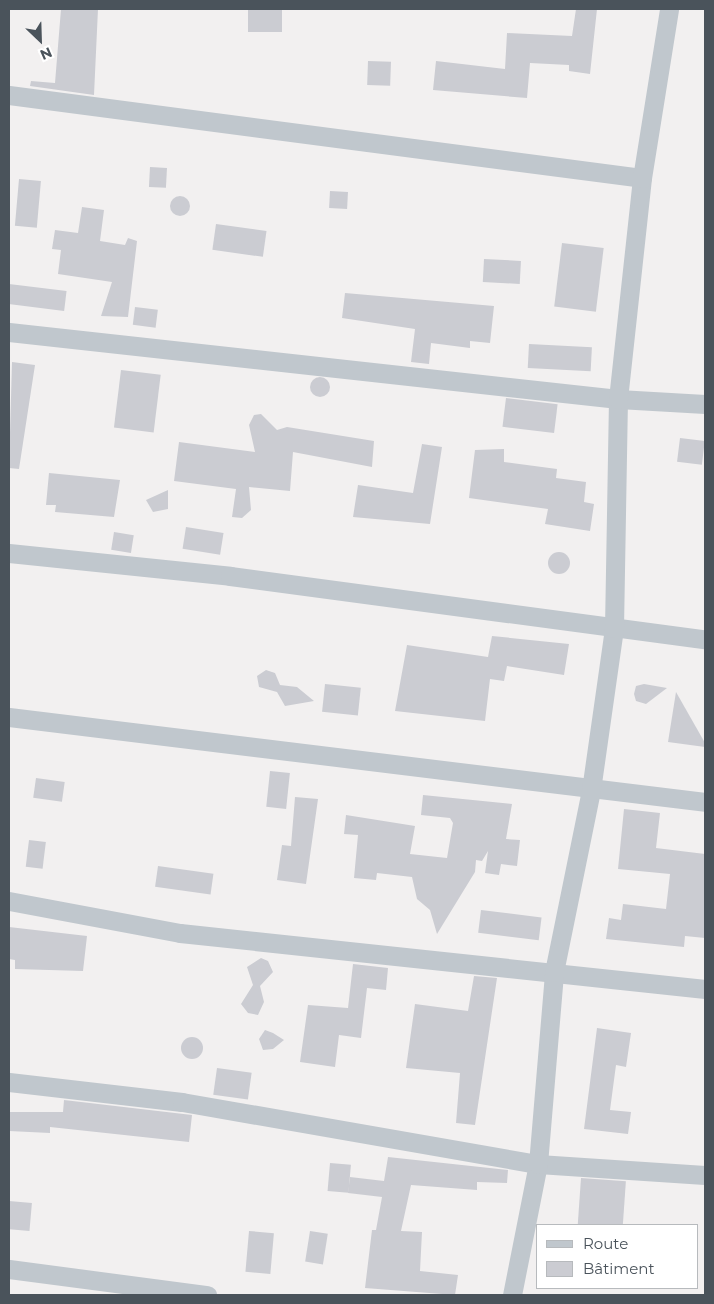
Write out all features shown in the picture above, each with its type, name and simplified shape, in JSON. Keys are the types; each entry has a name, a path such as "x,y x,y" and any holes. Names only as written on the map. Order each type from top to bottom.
{"street":[{"path":"512,1295 538,1164 554,972 590,790 614,628 618,399 642,178 669,9"},
{"path":"9,95 642,178"},
{"path":"9,332 618,399 705,404"},
{"path":"9,553 230,576 705,639"},
{"path":"9,717 273,746 590,790 705,802"},
{"path":"9,901 180,933 705,989"},
{"path":"9,1082 182,1102 538,1164 705,1174"},
{"path":"9,1269 207,1295"}],"building":[{"path":"61,9 98,9 94,95 30,86 31,81 55,83"},
{"path":"248,9 282,9 282,32 248,32"},
{"path":"576,9 597,9 590,74 569,71 569,65 530,63 527,98 433,90 436,61 505,69 507,33 572,36"},
{"path":"368,61 391,62 390,86 367,85"},
{"path":"150,167 167,168 166,188 149,187"},
{"path":"19,179 41,181 37,228 15,226"},
{"path":"330,191 348,192 347,209 329,208"},
{"path":"176,196 184,196 190,202 190,210 184,216 176,216 170,210 170,202"},
{"path":"82,207 104,210 100,241 125,245 128,238 137,241 128,317 101,316 112,282 58,274 61,250 52,249 55,230 78,233"},
{"path":"216,224 267,231 263,257 212,250"},
{"path":"562,243 604,248 596,312 554,307"},
{"path":"484,259 521,261 520,284 483,282"},
{"path":"9,284 67,291 64,311 9,304"},
{"path":"345,293 494,306 490,343 470,341 470,348 431,343 429,364 411,362 415,329 342,318"},
{"path":"135,307 158,310 156,328 133,325"},
{"path":"529,344 592,347 591,371 528,368"},
{"path":"12,362 35,365 19,469 9,468"},
{"path":"121,370 161,375 154,432 114,428"},
{"path":"320,377 327,380 330,387 327,394 320,397 313,394 310,387 313,380"},
{"path":"506,398 558,404 554,433 502,427"},
{"path":"261,414 277,430 287,427 374,441 372,467 293,452 290,491 249,487 251,510 242,518 232,517 236,489 174,481 179,442 255,452 249,425 254,415"},
{"path":"680,438 705,441 702,465 677,462"},
{"path":"422,444 442,447 430,524 353,517 358,485 413,493"},
{"path":"504,449 504,462 557,469 556,478 586,482 584,502 594,504 590,531 545,524 548,509 469,498 475,450"},
{"path":"49,473 120,480 114,517 55,512 56,505 46,505"},
{"path":"168,490 168,509 153,512 146,500"},
{"path":"186,527 224,533 220,555 183,549"},
{"path":"114,532 134,535 131,553 111,550"},
{"path":"559,552 567,555 570,563 567,571 559,574 551,571 548,563 551,555"},
{"path":"492,636 569,644 564,675 507,666 504,681 490,679 485,721 395,711 407,645 488,657"},
{"path":"266,670 275,673 280,685 297,687 314,701 285,706 277,692 259,687 257,676"},
{"path":"325,684 361,688 358,716 322,712"},
{"path":"644,684 667,688 646,704 636,701 634,694 636,686"},
{"path":"676,692 705,743 705,747 668,742"},
{"path":"270,771 290,773 286,809 266,807"},
{"path":"36,778 65,782 62,802 33,798"},
{"path":"423,795 512,804 506,839 520,840 517,866 501,864 499,875 485,873 488,851 482,861 476,860 475,872 437,934 430,910 417,899 412,877 377,873 376,880 354,878 358,835 344,834 346,815 415,826 410,854 447,858 453,823 450,818 421,815"},
{"path":"295,797 318,799 306,884 277,880 282,845 291,846"},
{"path":"624,809 660,813 656,848 705,854 705,938 685,936 684,947 606,939 609,918 621,920 623,904 666,909 670,874 618,869"},
{"path":"29,840 46,842 43,869 26,867"},
{"path":"158,866 213,874 211,895 155,887"},
{"path":"481,910 542,917 539,940 478,933"},
{"path":"9,927 87,936 83,971 15,969 15,960 9,959"},
{"path":"261,958 268,961 273,972 260,986 264,1002 258,1015 248,1013 241,1004 253,985 247,967"},
{"path":"353,964 388,968 386,990 367,988 361,1038 339,1035 335,1067 300,1062 308,1005 348,1008"},
{"path":"474,976 497,978 475,1125 456,1123 460,1073 406,1068 415,1004 468,1011"},
{"path":"597,1028 631,1033 626,1067 616,1065 610,1110 631,1112 628,1134 584,1129"},
{"path":"265,1030 284,1040 273,1049 263,1050 259,1039"},
{"path":"192,1037 202,1044 203,1048 196,1058 192,1059 182,1052 181,1048 188,1038"},
{"path":"217,1068 252,1073 248,1100 213,1095"},
{"path":"64,1100 192,1115 189,1142 50,1127 50,1133 9,1131 9,1112 63,1112"},
{"path":"388,1157 508,1170 507,1183 477,1182 477,1190 411,1185 401,1231 422,1232 420,1271 458,1275 455,1295 365,1288 372,1230 376,1230 382,1197 348,1193 350,1177 384,1181"},
{"path":"330,1163 351,1165 348,1193 328,1191"},
{"path":"581,1178 626,1181 623,1224 578,1224"},
{"path":"9,1201 32,1203 29,1231 9,1229"},
{"path":"249,1231 274,1233 270,1274 245,1272"},
{"path":"310,1231 328,1234 323,1264 305,1262"}]}
